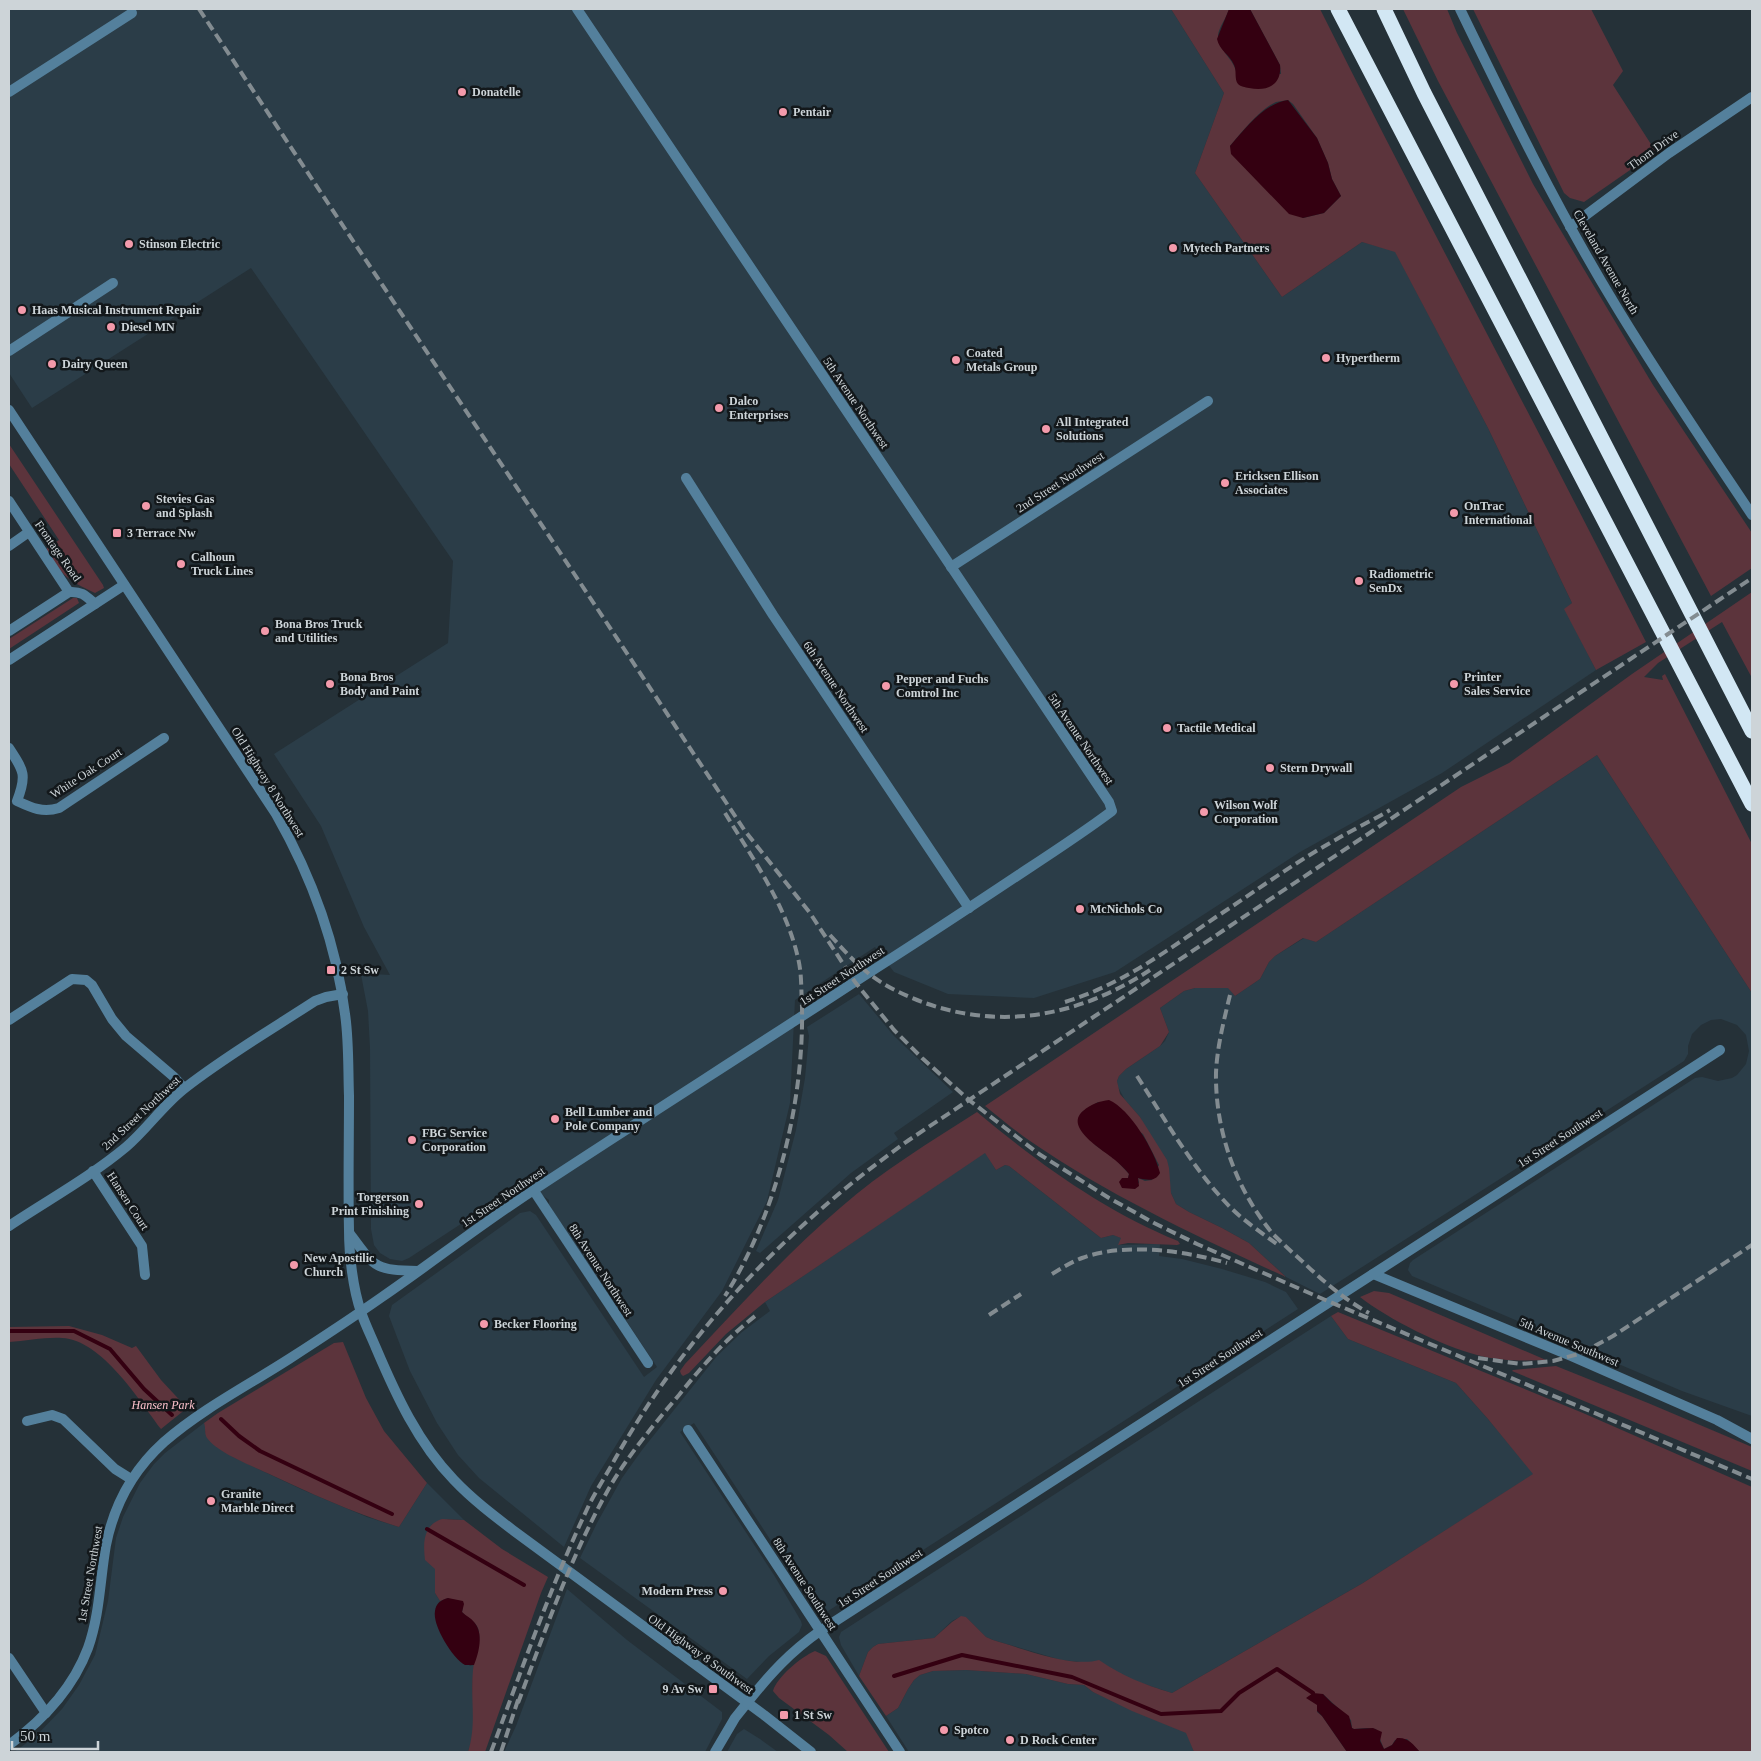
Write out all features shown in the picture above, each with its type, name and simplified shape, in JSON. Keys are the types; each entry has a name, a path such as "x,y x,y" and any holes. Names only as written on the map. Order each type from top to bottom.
{"highway":[{"path":"1338,9 1752,804"},
{"path":"1384,9 1439,123 1752,731"}],"street":[{"name":"5th Avenue Northwest","path":"578,9 1109,802 1112,811"},
{"name":"Cleveland Avenue North","path":"1460,9 1503,98 1570,227 1654,367 1752,515"},
{"path":"9,92 132,13"},
{"name":"Thom Drive","path":"1570,227 1670,153 1752,97"},
{"path":"9,351 112,283"},
{"name":"2nd Street Northwest","path":"951,567 1208,401"},
{"name":"Old Highway 8 Northwest","path":"9,410 261,791 292,842 322,911 343,994 347,1030 349,1232 355,1286 361,1311"},
{"name":"6th Avenue Northwest","path":"686,478 773,615 969,908"},
{"name":"Frontage Road","path":"9,501 70,592 78,591 94,604"},
{"path":"9,546 29,532"},
{"path":"9,660 124,585"},
{"path":"9,631 70,592"},
{"name":"White Oak Court","path":"9,748 22,770 24,784 17,802 49,811 59,808 164,738"},
{"name":"1st Street Northwest","path":"9,1745 30,1730 46,1713 63,1694 77,1672 88,1648 99,1600 107,1542 114,1518 131,1479 147,1460 183,1426 289,1360 534,1190 969,908 1112,811"},
{"path":"9,1020 72,979 83,979 92,985 112,1019 126,1036 174,1077 184,1088"},
{"name":"2nd Street Northwest","path":"9,1226 93,1171 127,1146 164,1106 184,1088 212,1068 315,1001 343,994"},
{"name":"1st Street Southwest","path":"715,1752 735,1718 778,1665 820,1631 1720,1050"},
{"name":"Hansen Court","path":"93,1171 142,1246 145,1275"},
{"name":"8th Avenue Northwest","path":"534,1190 648,1363"},
{"path":"349,1232 369,1260 380,1268 392,1271 418,1271"},
{"name":"5th Avenue Southwest","path":"1373,1274 1608,1372 1717,1420 1752,1439"},
{"name":"Old Highway 8 Southwest","path":"361,1311 394,1391 428,1447 453,1479 480,1505 811,1752"},
{"path":"27,1421 52,1416 63,1419 115,1469 131,1479"},
{"name":"8th Avenue Southwest","path":"688,1430 900,1752"},
{"path":"9,1658 46,1713"}],"shaded area":[{"path":"9,9 1171,9 1224,93 1195,173 1282,297 1362,242 1395,251 1488,428 1572,603 1565,609 1596,670 1442,773 1300,852 1115,972 1034,998 948,994 894,972 875,947 795,1000 790,1103 767,1201 722,1291 656,1380 591,1486 564,1547 479,1478 458,1455 437,1423 410,1371 389,1316 392,1305 520,1213 530,1211 536,1215 644,1377 657,1367 549,1205 549,1200 525,1182 402,1261 390,1259 380,1253 374,1245 371,1229 370,1048 368,1011 359,964 364,971 372,974 390,975 364,927 321,826 274,754 448,643 453,561 251,268 32,408 9,373"},
{"path":"1229,9 1250,9 1280,65 1279,78 1267,88 1256,89 1238,84 1234,65 1218,43 1217,39"},
{"path":"1288,100 1317,138 1328,163 1332,179 1341,196 1324,213 1303,218 1289,214 1231,154 1230,146 1256,118 1271,106"},
{"path":"1597,755 1752,993 1752,1416 1682,1391 1412,1276 1408,1270 1413,1260 1695,1078 1702,1077 1718,1081 1737,1075 1746,1064 1749,1051 1746,1035 1737,1025 1721,1019 1711,1020 1701,1025 1692,1034 1688,1046 1688,1054 1684,1061 1320,1294 1286,1277 1249,1243 1176,1204 1171,1193 1169,1181 1140,1117 1125,1100 1118,1087 1117,1081 1119,1076 1126,1069 1165,1041 1169,1032 1160,1008 1184,991 1195,988 1229,988 1235,996 1260,979 1269,962 1275,956 1304,938 1316,942"},
{"path":"859,994 894,1036 953,1092 894,1133 898,1139 851,1173 760,1253 756,1251 778,1200 796,1130 805,1078 809,1036 807,1027"},
{"path":"1109,1100 1125,1112 1133,1121 1153,1154 1160,1173 1153,1179 1138,1178 1139,1186 1135,1189 1122,1188 1119,1182 1122,1178 1128,1178 1129,1174 1095,1145 1078,1125 1078,1118 1083,1111 1096,1103"},
{"path":"985,1152 996,1170 1005,1165 1009,1166 1101,1238 1113,1235 1122,1238 1119,1245 1160,1244 1159,1256 1182,1259 1265,1282 1286,1292 1298,1309 825,1613 818,1610 796,1579 694,1423 680,1432 774,1575 801,1621 802,1625 799,1632 769,1656 747,1679 580,1558 622,1478 642,1450 717,1356 742,1332 770,1311 765,1302"},
{"path":"1331,1316 1348,1339 1456,1383 1534,1474 1363,1583 1172,1693 1120,1675 1099,1661 1090,1663 1061,1660 993,1640 986,1637 966,1617 960,1617 952,1621 934,1638 878,1644 868,1652 859,1676 841,1645 839,1637 841,1632"},
{"path":"204,1423 206,1427 205,1432 215,1445 233,1457 303,1490 367,1517 399,1527 427,1483 464,1520 447,1519 435,1569 435,1593 440,1601 436,1607 436,1622 445,1641 470,1666 474,1665 472,1687 474,1707 473,1736 468,1752 14,1752 35,1737 62,1709 79,1685 95,1655 108,1601 116,1538 123,1517 140,1483 165,1453"},
{"path":"567,1589 627,1640 722,1712 722,1719 705,1752 504,1752 516,1726"},
{"path":"448,1598 463,1601 462,1612 473,1621 479,1632 480,1643 474,1665 465,1665 460,1662 449,1649 440,1633 435,1617 436,1606"},
{"path":"966,1670 1026,1674 1068,1684 1084,1685 1093,1692 1187,1733 1194,1752 909,1752 886,1716 898,1708 914,1680 920,1675 933,1671"},
{"path":"1313,1693 1323,1694 1349,1716 1352,1728 1373,1728 1382,1732 1380,1741 1384,1749 1392,1745 1397,1738 1401,1738 1410,1742 1420,1752 1347,1752 1317,1711 1317,1705 1306,1698"},
{"path":"744,1729 778,1752 727,1752 737,1734"}],"green space":[{"path":"1171,9 1229,9 1218,35 1220,45 1236,71 1281,74 1280,65 1250,9 1320,9 1646,642 1596,670 1564,609 1572,603 1488,428 1395,252 1362,242 1282,297 1195,173 1224,93","holes":["1288,100 1293,104 1317,138 1328,163 1332,179 1341,196 1324,213 1303,218 1230,146 1251,122 1270,105"]},
{"path":"1403,9 1447,9 1457,33 1533,184 1653,385 1752,533 1752,568 1711,596 1438,81"},
{"path":"1473,9 1591,9 1623,71 1613,85 1656,152 1584,202 1570,198 1564,193"},
{"path":"9,444 104,588 95,593 71,580 61,572 46,549 59,540 9,464"},
{"path":"1752,592 1752,678 1722,622 1658,663 1644,677 1663,680 1662,676 1665,674 1752,844 1752,993 1597,755 1316,942 1303,938 1275,956 1269,962 1260,979 1235,996 1228,988 1195,988 1184,991 1160,1008 1169,1032 1160,1046 1126,1069 1119,1076 1117,1081 1120,1094 1140,1117 1167,1160 1171,1193 1176,1204 1249,1243 1286,1277 1187,1231 1091,1180 1030,1141 985,1106 1461,787 1509,763 1632,674","holes":["1098,1102 1143,1134 1159,1165 1152,1180 1145,1181 1138,1178 1139,1183 1122,1188 1122,1178 1128,1178 1129,1174 1115,1159 1095,1145 1082,1112"]},
{"path":"73,598 77,598 79,603 9,649 9,639"},
{"path":"977,1112 1073,1184 1124,1215 1178,1241 1180,1244 1128,1243 1118,1245 1121,1238 1113,1235 1101,1238 1009,1166 1005,1165 996,1170 985,1153 765,1302 726,1334 689,1373 683,1376 681,1374 680,1371 685,1364 819,1226 889,1169"},
{"path":"1374,1291 1389,1293 1546,1360 1494,1358 1477,1355 1448,1345 1400,1323 1360,1297"},
{"path":"1338,1312 1583,1413 1752,1487 1752,1752 1420,1752 1407,1739 1395,1740 1392,1745 1384,1749 1376,1729 1352,1728 1351,1720 1323,1694 1317,1712 1322,1716 1347,1752 1194,1752 1186,1733 1132,1711 1093,1692 1084,1685 1068,1684 1026,1674 966,1670 933,1671 920,1675 908,1689 898,1708 886,1716 859,1676 868,1652 878,1644 934,1638 961,1616 966,1617 986,1637 993,1640 1061,1659 1088,1662 1099,1660 1134,1680 1172,1693 1363,1583 1533,1474 1456,1383 1348,1339 1331,1316"},
{"name":"Hansen Park","path":"69,1326 102,1335 132,1348 136,1346 161,1380 187,1408 161,1429 118,1373 91,1349 77,1341 62,1338 9,1342 9,1327"},
{"path":"343,1342 366,1398 384,1431 427,1483 399,1527 332,1502 226,1454 206,1436 204,1423 218,1413 334,1343"},
{"path":"1556,1366 1752,1447 1752,1471 1512,1371"},
{"path":"442,1519 464,1520 502,1549 548,1577 485,1752 468,1752 473,1721 472,1681 479,1642 478,1629 475,1623 462,1612 463,1607 448,1598 440,1601 435,1593 435,1569 425,1560 424,1541 428,1530"},
{"path":"815,1651 826,1656 889,1752 848,1752 829,1735 779,1698 773,1691 779,1680 790,1668"}],"waterway":[{"path":"9,1331 74,1331 110,1349 144,1389 172,1415"},
{"path":"221,1419 239,1436 260,1451 392,1514"},
{"path":"427,1529 524,1585"},
{"path":"894,1676 962,1655 1072,1677 1161,1714 1221,1711 1239,1693 1277,1669 1313,1693"}],"railway":[{"path":"199,9 745,831 810,913 855,982 894,1030 922,1058 969,1100 1039,1154 1109,1198 1154,1223 1197,1244 1330,1302 1752,1479"},
{"path":"491,1752 549,1596 589,1505 615,1459 644,1412 708,1324 782,1244 865,1173 909,1140 1752,578"},
{"path":"1065,1002 1086,995 1144,966 1306,857 1390,810"},
{"path":"725,813 777,901 793,938 801,976 802,1007 798,1081 783,1157 759,1230 725,1296"},
{"path":"830,935 863,969 895,990 925,1003 984,1016 1013,1017 1042,1014 1070,1008 1097,998 1150,970"},
{"path":"1230,995 1221,1034 1216,1073 1219,1116 1230,1158 1238,1179 1260,1217 1273,1234 1326,1283 1369,1313"},
{"path":"1137,1076 1180,1144 1204,1177 1230,1207 1278,1245"},
{"path":"1478,1358 1521,1364 1553,1361 1582,1353 1613,1336 1752,1245"},
{"path":"1052,1274 1082,1258 1117,1250 1136,1249 1174,1252 1227,1263"},
{"path":"989,1315 1021,1294"},
{"path":"518,1703 572,1563 612,1483 627,1460 696,1374 724,1343 755,1316"},
{"path":"501,1752 519,1697"}],"place":[{"name":"Donatelle","path":"462,92"},
{"name":"Pentair","path":"783,112"},
{"name":"Stinson Electric","path":"129,244"},
{"name":"Mytech Partners","path":"1173,248"},
{"name":"Haas Musical Instrument Repair","path":"22,310"},
{"name":"Diesel MN","path":"111,327"},
{"name":"Hypertherm","path":"1326,358"},
{"name":"Coated Metals Group","path":"956,360"},
{"name":"Dairy Queen","path":"52,364"},
{"name":"Dalco Enterprises","path":"719,408"},
{"name":"All Integrated Solutions","path":"1046,429"},
{"name":"Ericksen Ellison Associates","path":"1225,483"},
{"name":"Stevies Gas and Splash","path":"146,506"},
{"name":"OnTrac International","path":"1454,513"},
{"name":"3 Terrace Nw","path":"117,533"},
{"name":"Calhoun Truck Lines","path":"181,564"},
{"name":"Radiometric SenDx","path":"1359,581"},
{"name":"Bona Bros Truck and Utilities","path":"265,631"},
{"name":"Bona Bros Body and Paint","path":"330,684"},
{"name":"Printer Sales Service","path":"1454,684"},
{"name":"Pepper and Fuchs Comtrol Inc","path":"886,686"},
{"name":"Tactile Medical","path":"1167,728"},
{"name":"Stern Drywall","path":"1270,768"},
{"name":"Wilson Wolf Corporation","path":"1204,812"},
{"name":"McNichols Co","path":"1080,909"},
{"name":"2 St Sw","path":"331,970"},
{"name":"Bell Lumber and Pole Company","path":"555,1119"},
{"name":"FBG Service Corporation","path":"412,1140"},
{"name":"Torgerson Print Finishing","path":"419,1204"},
{"name":"New Apostilic Church","path":"294,1265"},
{"name":"Becker Flooring","path":"484,1324"},
{"name":"Granite Marble Direct","path":"211,1501"},
{"name":"Modern Press","path":"723,1591"},
{"name":"9 Av Sw","path":"713,1689"},
{"name":"1 St Sw","path":"784,1715"},
{"name":"Spotco","path":"944,1730"},
{"name":"D Rock Center","path":"1010,1740"}]}
